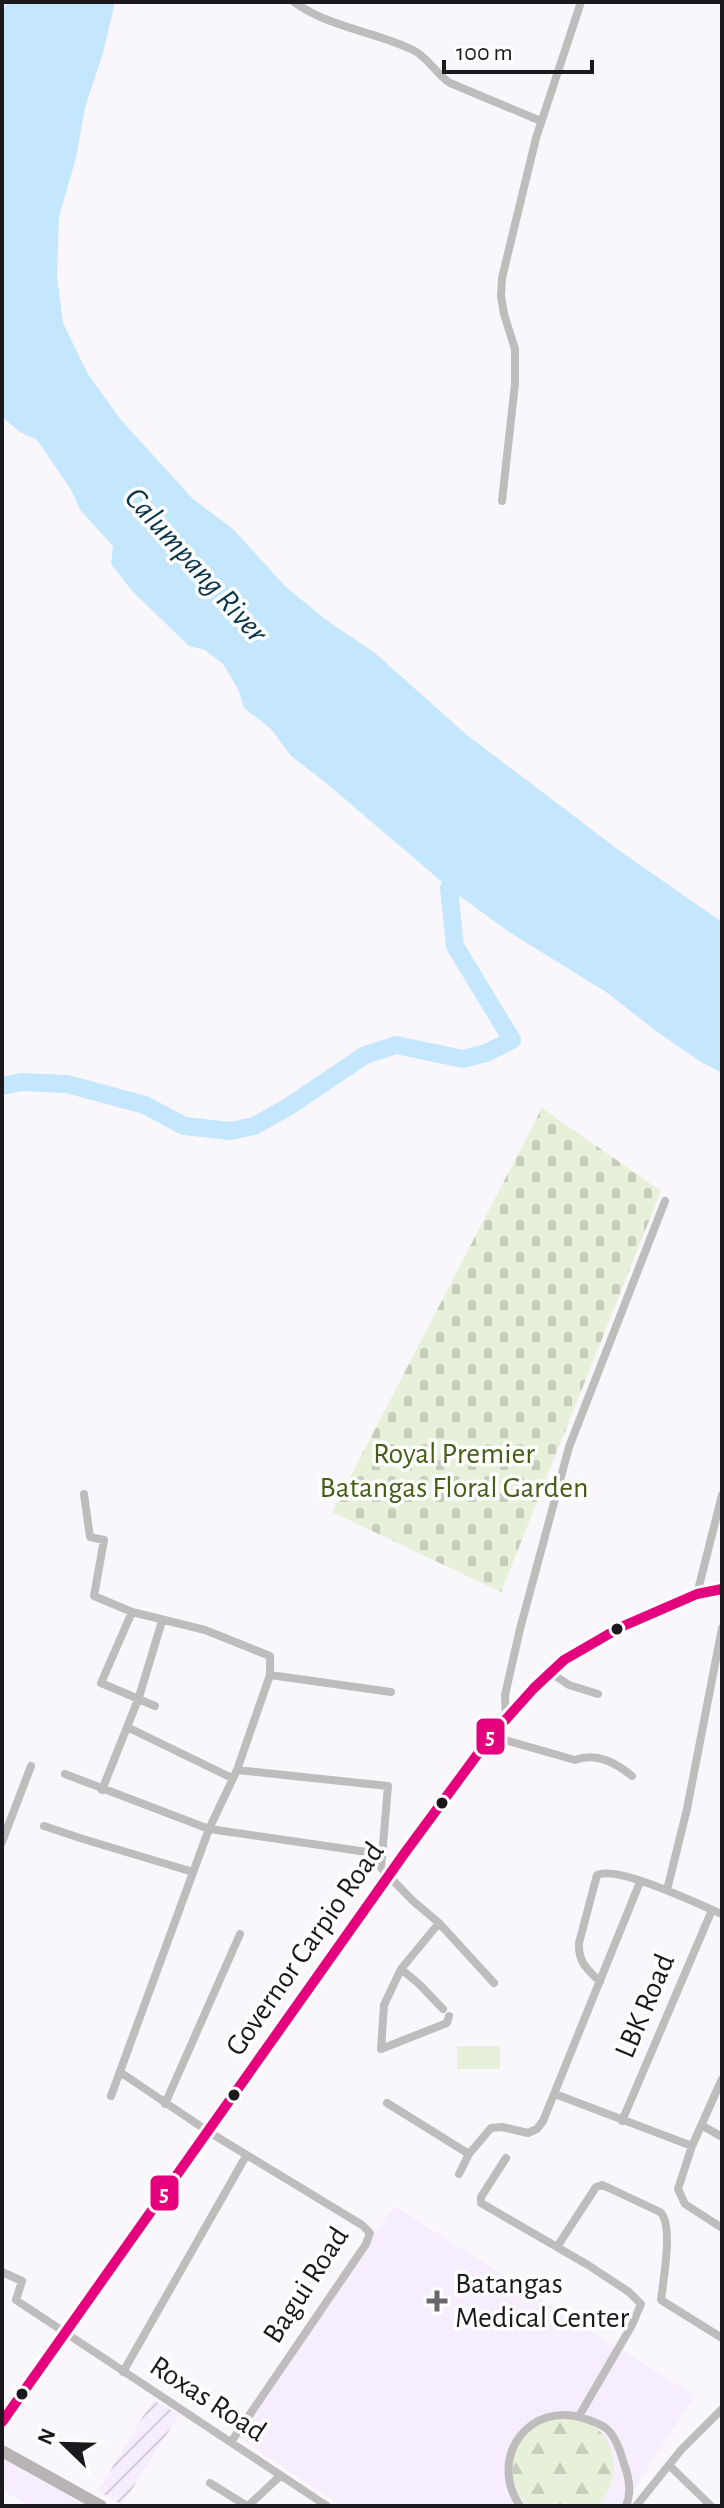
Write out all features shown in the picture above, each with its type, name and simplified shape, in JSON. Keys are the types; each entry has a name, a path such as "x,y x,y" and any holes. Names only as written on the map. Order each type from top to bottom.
{"main road":[{"name":"Governor Carpio Road","path":"2,2422 389,1876 506,1718 564,1660 610,1633 697,1594 722,1589"},
{"path":"2,2451 101,2506"}],"street":[{"path":"294,2 332,22 417,51 440,77 450,83 541,121"},
{"path":"502,501 515,349 501,296 502,278 541,121 581,2"},
{"path":"506,1718 505,1695 520,1629 569,1447 665,1201"},
{"path":"84,1494 90,1537 104,1540 94,1596 132,1612 205,1630 270,1656 270,1675 234,1774 209,1829 111,2096"},
{"path":"697,1594 722,1495"},
{"path":"132,1612 101,1683 155,1706"},
{"path":"102,1790 139,1697 162,1621"},
{"path":"667,1890 687,1809 722,1628"},
{"path":"551,1673 569,1685 598,1694"},
{"path":"270,1675 391,1692"},
{"path":"127,1727 234,1774 388,1786 381,1868 439,1923 494,1983"},
{"path":"491,1736 575,1760 585,1756 615,1762 632,1776"},
{"path":"2,1842 31,1766"},
{"path":"65,1774 209,1829 381,1854"},
{"path":"44,1826 193,1872"},
{"path":"600,1982 585,1968 578,1954 597,1875 602,1873 667,1890 722,1914"},
{"path":"459,2174 469,2154 491,2128 502,2127 528,2133 537,2129 555,2094 640,1882"},
{"name":"LBK Road","path":"622,2121 712,1910"},
{"path":"401,1969 446,2013 447,2023 381,2049 384,2005 401,1969 439,1923"},
{"path":"165,2104 240,1934"},
{"name":"Bagui Road","path":"120,2072 165,2104 362,2225 370,2233 366,2244 231,2442"},
{"path":"722,2079 679,2182 685,2204 722,2228"},
{"path":"555,2094 692,2146"},
{"path":"387,2103 469,2154"},
{"path":"703,2126 722,2137"},
{"path":"123,2372 246,2156"},
{"path":"506,2158 480,2201 629,2292 641,2304"},
{"path":"557,2247 596,2187 602,2185 660,2212 665,2216 667,2229 661,2300"},
{"name":"Roxas Road","path":"2,2272 22,2281 16,2300 327,2506"},
{"path":"641,2304 661,2300 722,2338"},
{"path":"579,2416 641,2304"},
{"path":"636,2506 669,2465 722,2409"},
{"path":"520,2506 509,2488 507,2473 509,2457 516,2441 531,2423 562,2414 579,2416 609,2431 626,2470 630,2492 626,2506"},
{"path":"669,2465 711,2506"},
{"path":"210,2483 248,2506 280,2476"}],"shaded area":[{"name":"Batangas Medical Center","path":"394,2206 695,2396 623,2506 342,2506 238,2437"},
{"path":"153,2400 179,2415 122,2505 98,2491"},
{"path":"2,2458 89,2506 30,2506 2,2490"}],"green space":[{"name":"Royal Premier Batangas Floral Garden","path":"542,1108 661,1191 501,1592 332,1512"},
{"path":"457,2046 500,2046 500,2069 457,2069"},
{"path":"561,2417 579,2419 594,2426 609,2446 613,2458 611,2483 598,2506 527,2506 515,2484 513,2459 522,2437 543,2421"}],"water":[{"name":"Calumpang River","path":"7,2 115,2 59,217 57,276 63,323 88,374 121,420 193,499 233,529 285,586 325,619 375,653 467,735 620,851 722,922 722,1073 656,1031 606,992 509,932 449,888 291,756 271,729 244,708 238,689 223,664 205,650 189,646 132,591 111,564 113,546 81,511 70,488 37,440 20,432 2,417 2,12"}],"waterway":[{"path":"2,1086 21,1082 67,1084 145,1105 184,1126 231,1131 254,1126 365,1055 396,1045 463,1059 486,1053 512,1040 455,946 449,888 459,868"}],"transit line":[{"name":"5","path":"2,2422 491,1736 564,1660 621,1627 697,1594 722,1589"}],"place":[{"name":"Batangas Medical Center","path":"437,2301"}]}
